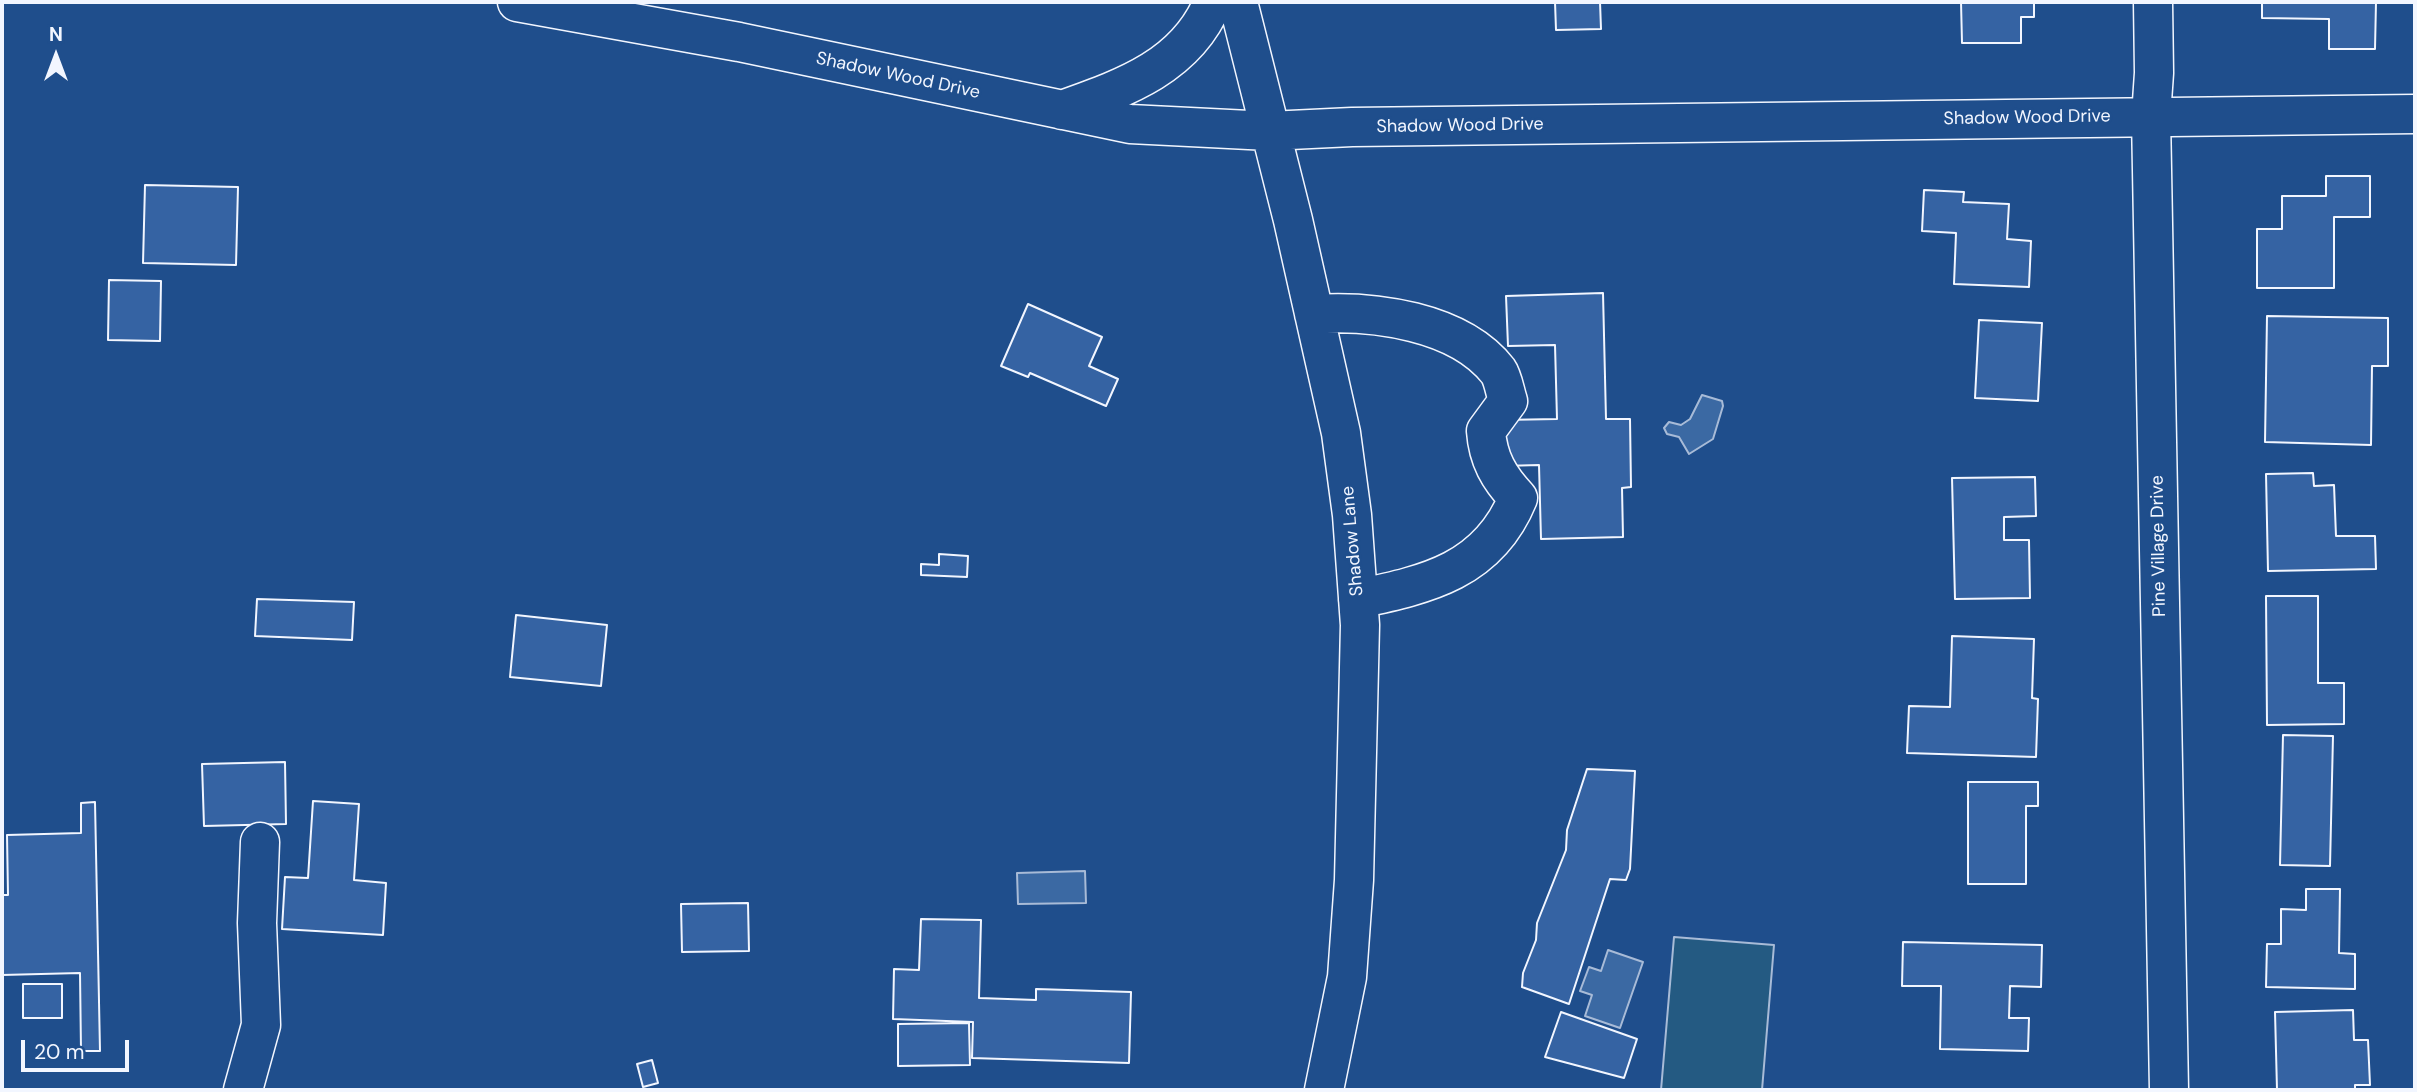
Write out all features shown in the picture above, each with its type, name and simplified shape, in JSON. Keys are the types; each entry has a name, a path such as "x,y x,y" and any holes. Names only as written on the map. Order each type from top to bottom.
{"street":[{"name":"Shadow Wood Drive","path":"517,2 739,42 1130,124 1269,131 1352,127 2415,114"},
{"path":"1062,110 1132,85 1180,50 1206,19 1213,2"},
{"name":"Shadow Lane","path":"1238,2 1341,433 1358,599 1360,706 1354,880 1347,977 1324,1090"},
{"name":"Pine Village Drive","path":"2153,2 2154,73 2151,116 2169,1090"},
{"path":"1314,314 1378,314 1421,324 1466,344 1499,372 1508,401 1486,431 1488,454 1506,485 1518,498 1511,514 1487,547 1457,570 1417,587 1358,599"},
{"path":"243,1090 261,1025 257,923 260,842"}],"shaded area":[{"path":"1702,395 1722,401 1723,406 1713,439 1689,454 1679,437 1667,434 1664,428 1669,422 1681,425 1690,419"},
{"path":"1085,871 1086,903 1018,904 1017,873"},
{"path":"1674,937 1774,945 1762,1090 1661,1090"},
{"path":"1608,950 1643,962 1620,1028 1585,1016 1592,995 1580,991 1589,967 1601,971"}],"building":[{"path":"1555,2 1600,2 1601,29 1556,30"},
{"path":"1961,2 2034,2 2034,17 2021,17 2021,43 1962,43"},
{"path":"2262,2 2376,2 2375,49 2329,49 2329,19 2262,18"},
{"path":"2326,176 2370,176 2370,217 2334,217 2334,288 2257,288 2257,229 2282,229 2282,196 2326,196"},
{"path":"145,185 238,187 236,265 143,263"},
{"path":"1924,190 1964,192 1963,202 2009,204 2007,239 2031,241 2029,287 1954,284 1956,233 1922,231"},
{"path":"109,280 161,281 160,341 108,340"},
{"path":"1603,293 1606,419 1630,419 1631,487 1622,488 1623,537 1541,539 1539,465 1503,466 1502,420 1557,419 1555,345 1508,346 1506,296"},
{"path":"1028,304 1102,337 1089,366 1118,379 1106,406 1030,373 1028,377 1001,366"},
{"path":"2267,316 2388,318 2388,366 2372,366 2371,445 2265,442"},
{"path":"1979,320 2042,323 2038,401 1975,398"},
{"path":"2313,473 2314,486 2334,485 2336,536 2375,536 2376,569 2268,571 2266,474"},
{"path":"2035,477 2036,516 2004,517 2004,540 2029,540 2030,598 1955,599 1952,478"},
{"path":"939,554 968,556 967,577 921,575 921,564 939,565"},
{"path":"2266,596 2318,596 2318,683 2344,683 2344,724 2267,725"},
{"path":"257,599 354,602 352,640 255,636"},
{"path":"516,615 607,625 601,686 510,677"},
{"path":"1952,636 2034,639 2032,698 2038,699 2036,757 1907,753 1909,706 1950,707"},
{"path":"2283,735 2333,736 2330,866 2280,865"},
{"path":"285,762 286,824 204,826 202,764"},
{"path":"1587,769 1635,771 1630,869 1626,880 1610,879 1569,1004 1522,987 1523,973 1536,940 1537,923 1566,850 1567,830"},
{"path":"1968,782 2038,782 2038,806 2026,806 2026,884 1968,884"},
{"path":"313,801 359,804 354,880 386,883 383,935 282,929 285,877 308,878"},
{"path":"95,802 100,1051 81,1051 80,973 2,975 2,895 8,895 7,835 81,833 81,803"},
{"path":"2306,889 2340,889 2339,953 2355,954 2355,989 2266,987 2267,944 2281,944 2281,909 2306,910"},
{"path":"748,903 749,951 682,952 681,904"},
{"path":"921,919 981,920 979,998 1036,1000 1036,989 1131,992 1129,1063 972,1058 973,1022 893,1019 894,969 919,970"},
{"path":"1903,942 2042,945 2041,987 2010,986 2009,1018 2029,1018 2028,1051 1940,1049 1941,986 1902,986"},
{"path":"23,984 62,984 62,1018 23,1018"},
{"path":"2353,1010 2354,1040 2368,1040 2370,1085 2355,1085 2355,1090 2277,1090 2275,1012"},
{"path":"1561,1012 1637,1039 1624,1078 1545,1057"},
{"path":"969,1023 970,1065 898,1066 898,1024"},
{"path":"652,1060 658,1083 643,1087 637,1064"}]}
